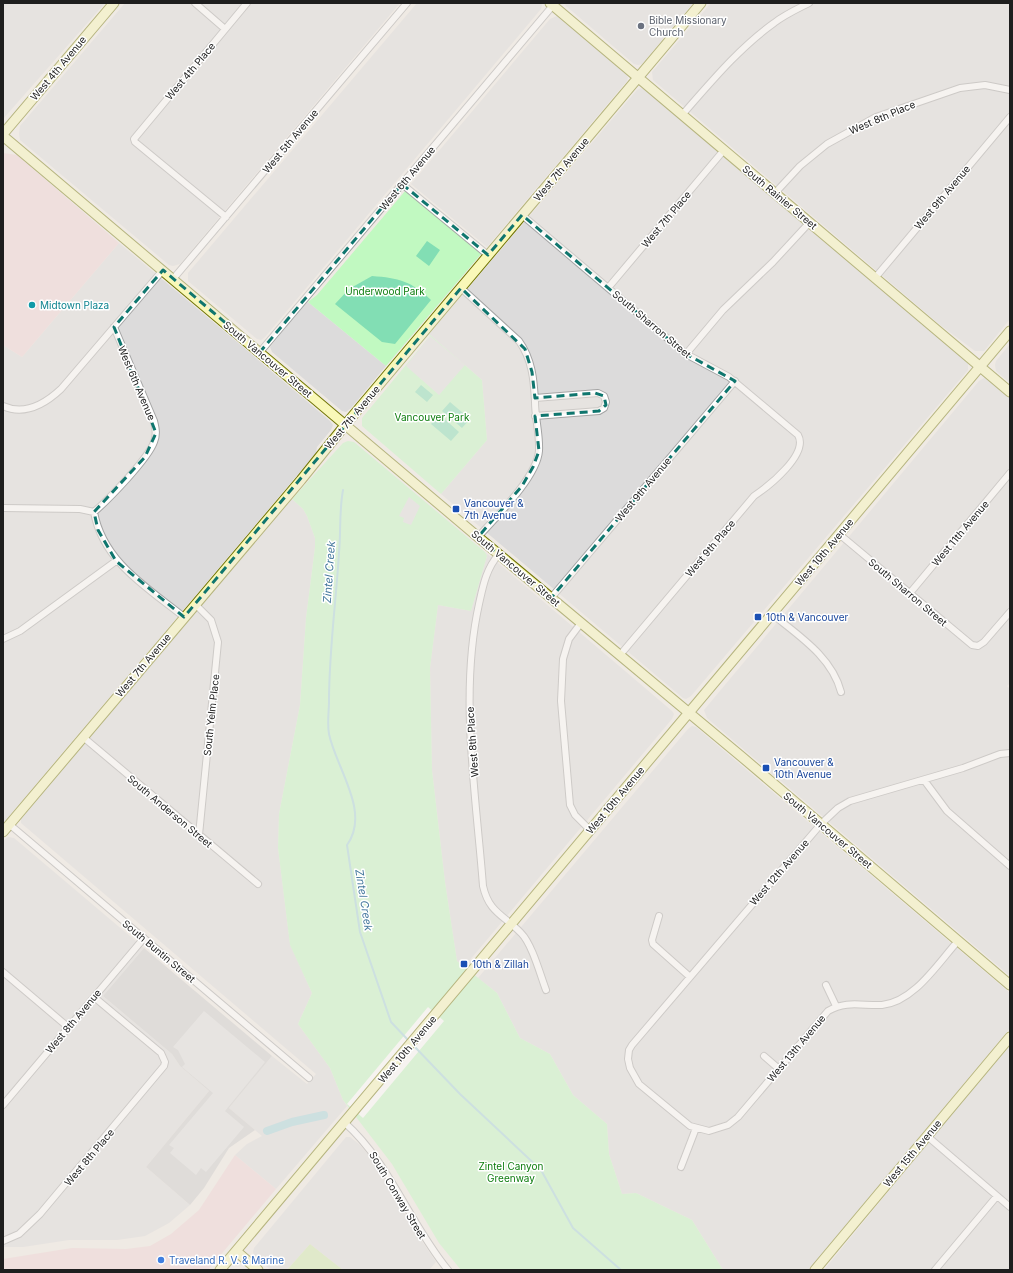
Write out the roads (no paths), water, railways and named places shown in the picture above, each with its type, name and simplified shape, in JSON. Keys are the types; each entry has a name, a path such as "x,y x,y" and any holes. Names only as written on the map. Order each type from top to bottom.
{"street":[{"name":"West 4th Avenue","path":"3,135 114,3"},
{"path":"195,3 225,29"},
{"name":"West 4th Place","path":"226,217 134,139 247,3"},
{"name":"West 5th Avenue","path":"173,279 407,3"},
{"name":"West 7th Avenue","path":"6,828 303,478 346,424 701,3"},
{"path":"682,115 715,78 755,38 775,22 809,3"},
{"name":"South Rainier Street","path":"553,4 638,78 1010,392"},
{"name":"West 6th Avenue","path":"260,352 553,4"},
{"name":"West 8th Place","path":"775,193 800,166 827,144 876,117 960,88 985,85 1010,90"},
{"name":"West 9th Avenue","path":"875,278 1010,117"},
{"name":"South Vancouver Street","path":"3,135 1010,985"},
{"name":"West 7th Place","path":"608,288 724,150"},
{"path":"402,184 488,255"},
{"name":"South Sharron Street","path":"522,215 686,354 734,380 798,435 801,443"},
{"path":"686,354 723,310 773,262 810,222"},
{"path":"3,406 14,409 32,408 48,401 61,389 163,270"},
{"path":"461,288 519,341 525,350 532,372 539,451 533,467 522,486 478,537"},
{"name":"West 6th Avenue","path":"94,512 145,457 152,446 156,433 154,421 114,327"},
{"name":"West 10th Avenue","path":"220,1270 1010,331"},
{"name":"West 9th Avenue","path":"551,598 734,380"},
{"path":"535,398 598,393 604,396 606,402 604,408 598,411 535,416"},
{"name":"West 9th Place","path":"620,655 754,496 771,485 798,452 801,443"},
{"name":"West 11th Avenue","path":"910,593 1010,473"},
{"path":"3,508 80,509 94,512 98,530 116,561 184,617"},
{"name":"South Sharron Street","path":"839,534 972,646 978,646 984,642 1010,612"},
{"name":"West 8th Place","path":"499,554 488,568 476,616 469,702 483,886 490,906 522,933 527,941 546,990"},
{"path":"3,639 20,631 116,561"},
{"name":"South Yelm Place","path":"195,604 211,620 218,642 199,835"},
{"path":"772,614 807,643 831,667 838,680 841,692"},
{"path":"581,623 573,632 565,648 563,659 562,708 570,805 575,815 590,830"},
{"name":"South Anderson Street","path":"82,737 258,884"},
{"name":"West 12th Avenue","path":"696,1128 690,1126 639,1084 630,1068 629,1050 690,977 821,824 838,808 850,800 924,780 963,768 1000,754 1010,753"},
{"path":"924,780 947,811 1010,866"},
{"name":"South Buntin Street","path":"6,828 144,938 309,1078"},
{"path":"659,916 652,940 653,944 690,977"},
{"name":"West 8th Avenue","path":"3,1105 144,938"},
{"path":"826,985 836,1006 848,1003 881,1005 893,1003 915,990 958,941"},
{"path":"3,972 68,1028"},
{"name":"West 8th Place","path":"3,1241 19,1234 40,1214 162,1070 165,1062 161,1053 94,997"},
{"name":"West 13th Avenue","path":"696,1128 709,1131 728,1125 738,1117 820,1019 836,1006"},
{"name":"West 15th Avenue","path":"815,1270 1010,1037"},
{"path":"764,1056 779,1069"},
{"name":"South Conway Street","path":"345,1123 359,1135 374,1154 421,1233 448,1270"},
{"path":"681,1167 696,1128"},
{"path":"927,1136 1010,1207"},
{"path":"935,1270 997,1196"},
{"path":"236,1251 258,1270"}],"waterway":[{"name":"Zintel Creek","path":"343,490 330,664 328,730 354,804 355,819 353,832 347,845 360,932 391,1022 409,1041"},
{"name":"Zintel Creek","path":"413,1045 460,1094 541,1170 573,1228 621,1270"},
{"path":"267,1131 292,1122 324,1115"}],"place":[{"name":"Bible Missionary Church","path":"641,26"},
{"name":"Midtown Plaza","path":"32,305"},
{"name":"Vancouver & 7th Avenue","path":"456,509"},
{"name":"10th & Vancouver","path":"758,617"},
{"name":"Vancouver & 10th Avenue","path":"766,768"},
{"name":"10th & Zillah","path":"464,964"},
{"name":"Traveland R. V. & Marine","path":"161,1260"}],"park label":[{"name":"Underwood Park","path":"385,291"},
{"name":"Vancouver Park","path":"432,417"},
{"name":"Zintel Canyon Greenway","path":"511,1172"}]}
